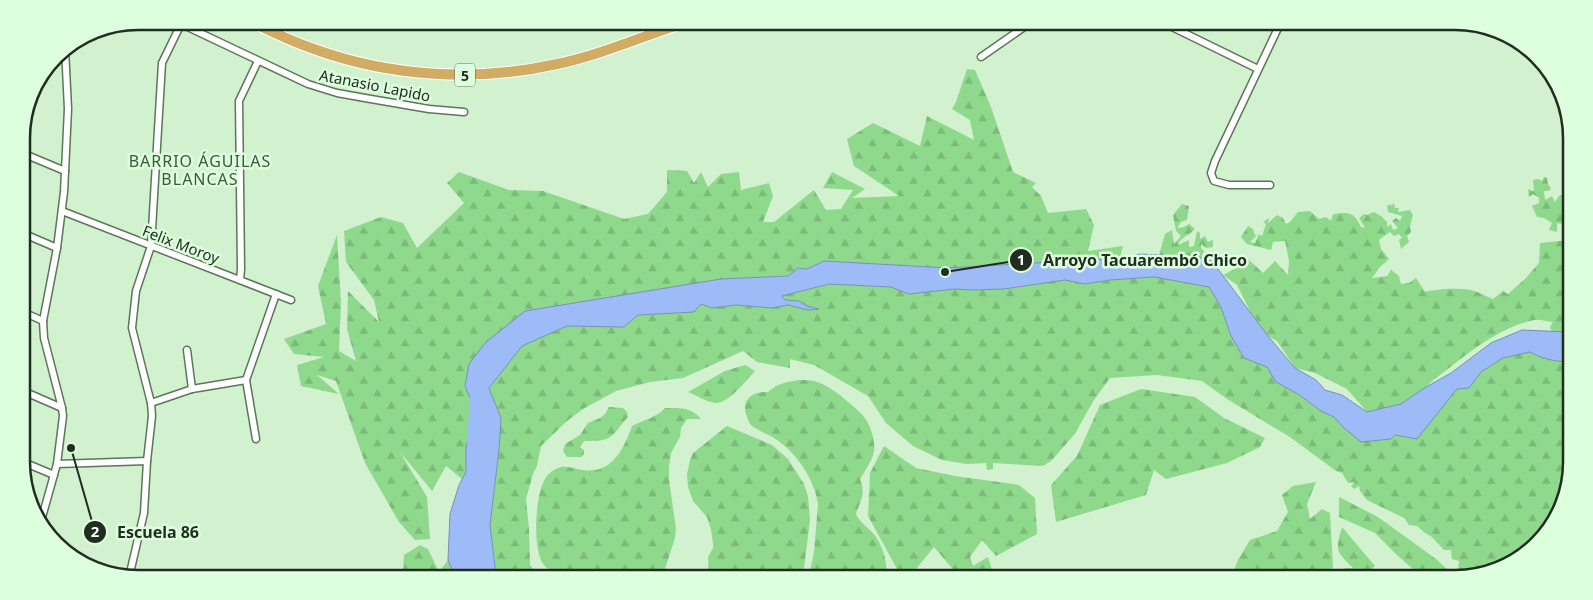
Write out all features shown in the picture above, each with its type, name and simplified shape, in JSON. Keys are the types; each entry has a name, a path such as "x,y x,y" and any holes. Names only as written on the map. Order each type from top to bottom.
{"highway":[{"name":"5","path":"270,30 313,49 362,64 400,70 456,75 509,72 558,64 663,30"}],"street":[{"path":"131,569 144,513 152,416 152,403 132,328 136,291 151,246 162,68 175,30"},
{"name":"Atanasio Lapido","path":"193,30 308,84 337,93 429,109 464,112"},
{"path":"981,57 1019,30"},
{"path":"1178,30 1258,69"},
{"path":"1270,185 1230,185 1214,181 1211,173 1277,30"},
{"path":"43,514 57,464 62,425 62,408 44,338 42,320 57,248 62,211 68,109 66,58"},
{"path":"240,280 239,101 258,61"},
{"path":"30,156 65,171"},
{"name":"Felix Moroy","path":"62,211 292,300"},
{"path":"30,236 57,248"},
{"path":"256,439 246,380 276,294"},
{"path":"30,315 42,320"},
{"path":"187,350 192,389"},
{"path":"152,403 192,389 246,380"},
{"path":"30,394 62,408"},
{"path":"57,464 147,461"},
{"path":"30,465 54,474"}],"green space":[{"path":"967,69 975,70 991,107 1013,172 1036,183 1032,187 1041,196 1048,213 1086,209 1094,225 1088,251 1123,246 1120,258 948,268 824,261 807,269 798,268 788,276 721,279 525,311 465,386 478,417 466,445 466,472 462,479 446,466 432,491 400,452 427,497 430,539 415,540 399,522 365,463 336,381 317,375 339,394 301,386 297,365 324,357 294,354 284,339 326,324 318,286 337,235 341,303 339,351 356,361 347,329 348,291 379,322 374,300 346,262 344,231 381,217 403,223 417,248 464,203 447,183 459,172 509,190 543,191 624,219 648,214 667,192 667,170 687,171 694,183 701,172 708,187 721,174 739,172 741,190 769,183 773,196 763,222 774,222 814,190 826,210 841,209 853,190 823,188 832,172 865,189 852,198 899,196 854,166 847,139 873,123 920,146 927,116 974,140 970,120 952,109"},
{"path":"1544,177 1547,178 1551,188 1549,191 1544,191 1545,200 1552,196 1555,202 1559,196 1563,195 1563,224 1557,223 1557,232 1549,230 1552,223 1544,218 1537,217 1532,206 1539,203 1539,198 1533,194 1529,197 1529,189 1534,191 1533,180 1538,179 1542,181"},
{"path":"1394,203 1395,208 1399,208 1398,212 1410,210 1413,215 1410,226 1411,232 1407,236 1409,242 1401,249 1399,240 1402,238 1399,234 1394,236 1390,232 1379,240 1381,249 1389,259 1372,278 1387,276 1391,270 1399,276 1401,284 1409,283 1416,278 1425,292 1443,289 1463,289 1477,292 1493,299 1503,291 1508,294 1539,263 1540,243 1563,241 1563,332 1552,332 1550,327 1553,322 1536,320 1520,324 1480,345 1401,404 1367,412 1347,389 1315,373 1295,368 1277,341 1268,336 1250,311 1237,285 1223,275 1237,268 1228,260 1248,259 1263,273 1275,261 1288,275 1289,261 1285,241 1273,242 1271,250 1247,244 1241,237 1248,226 1257,235 1250,242 1255,243 1259,234 1262,236 1266,224 1263,222 1269,218 1268,223 1277,215 1283,218 1286,224 1298,212 1310,211 1319,219 1326,217 1331,221 1333,214 1350,214 1356,218 1361,227 1365,228 1359,218 1364,214 1367,215 1374,212 1387,222 1387,227 1391,224 1393,230 1398,228 1392,221 1396,218 1400,221 1402,216 1388,212 1387,206 1391,204 1391,206"},
{"path":"1182,204 1189,206 1187,220 1181,222 1177,228 1189,224 1195,229 1181,239 1178,245 1189,240 1189,247 1194,246 1197,231 1200,233 1200,239 1205,236 1208,242 1213,240 1213,247 1206,248 1201,244 1201,248 1204,251 1201,258 1159,255 1165,234 1172,230 1174,244 1181,236 1176,231 1173,215"},
{"path":"1154,277 1209,287 1221,307 1231,336 1244,358 1267,367 1276,382 1298,394 1321,411 1334,417 1344,428 1395,435 1457,389 1469,388 1481,372 1503,358 1530,352 1548,359 1563,362 1562,476 1552,510 1541,528 1521,548 1509,556 1476,568 1458,570 1459,561 1452,559 1451,550 1444,550 1432,537 1417,526 1409,525 1404,518 1367,500 1360,491 1359,486 1354,489 1351,486 1355,482 1348,483 1342,473 1336,471 1290,437 1227,399 1202,381 1157,375 1110,378 1094,400 1074,435 1051,461 1043,466 993,463 993,469 987,470 986,463 967,464 942,460 913,446 886,423 868,396 814,365 790,359 790,368 757,362 743,351 683,378 650,382 616,391 583,409 567,421 541,446 537,466 526,499 530,565 534,570 496,570 490,525 501,418 489,388 522,346 567,326 624,327 638,315 694,312 701,304 712,308 736,305 772,308 788,305 808,310 817,308 807,306 799,301 785,300 782,296 829,284 891,287 909,294 955,289 1004,289 1065,280 1085,284"},
{"path":"745,365 755,371 726,400 715,403 688,392 725,371"},
{"path":"808,380 827,386 853,406 868,423 872,432 874,453 860,479 863,493 856,514 876,536 885,558 886,570 810,570 814,552 818,504 813,485 797,458 774,438 752,426 745,411 746,401 752,395 768,392 787,382"},
{"path":"1141,389 1195,397 1224,418 1265,438 1260,447 1227,463 1166,479 1154,470 1146,495 1056,522 1051,485 1077,456 1100,405"},
{"path":"609,407 623,408 627,412 628,417 614,434 606,439 584,441 580,447 584,450 584,454 581,457 567,457 563,451 565,444 580,435 588,423 605,414"},
{"path":"665,408 681,408 693,412 701,419 687,419 681,428 680,437 671,453 669,479 676,529 665,570 550,570 540,558 536,536 539,497 546,477 559,468 593,470 609,464 625,443 632,426"},
{"path":"727,426 772,445 788,459 804,484 808,496 810,520 804,570 709,570 708,557 713,548 711,529 707,517 693,501 688,487 687,474 693,453"},
{"path":"884,446 916,468 955,476 1019,485 1035,498 1037,534 996,556 982,540 970,557 973,566 988,557 992,570 954,570 934,547 916,569 897,569 868,516 870,473"},
{"path":"1316,482 1307,504 1310,519 1322,509 1330,513 1333,567 1331,570 1234,570 1250,540 1277,531 1288,512 1282,495 1293,486"},
{"path":"1339,497 1378,517 1448,570 1414,570 1375,533 1339,517"},
{"path":"1342,527 1375,566 1371,570 1344,570 1345,568 1353,568 1340,554 1338,541"},
{"path":"420,545 428,549 438,570 403,570 404,555"},
{"path":"448,560 452,570 440,570"}],"water":[{"path":"1141,254 1199,257 1212,261 1268,336 1295,368 1316,380 1325,390 1342,395 1367,412 1401,404 1451,373 1491,343 1522,330 1563,332 1563,362 1548,359 1530,352 1503,358 1481,372 1469,388 1457,389 1417,439 1395,435 1391,439 1361,442 1334,417 1321,411 1298,394 1276,382 1267,367 1244,358 1231,336 1221,307 1209,287 1154,277 1085,284 1065,280 1004,289 955,289 909,294 891,287 829,284 782,296 785,300 799,301 807,306 819,309 808,310 788,305 772,308 736,305 712,308 701,304 694,312 638,315 624,327 567,326 522,346 489,388 501,418 490,525 496,570 452,570 448,560 450,514 459,485 466,472 466,445 478,417 465,386 469,364 485,343 525,311 721,279 788,276 798,268 807,269 824,261 948,268 1120,258"}],"waterway":[{"path":"472,443 475,395"}],"place":[{"name":"Arroyo Tacuarembó Chico","path":"945,272"},
{"name":"Escuela 86","path":"71,448"}],"district":[{"name":"BARRIO ÁGUILAS BLANCAS","path":"200,170"}]}
